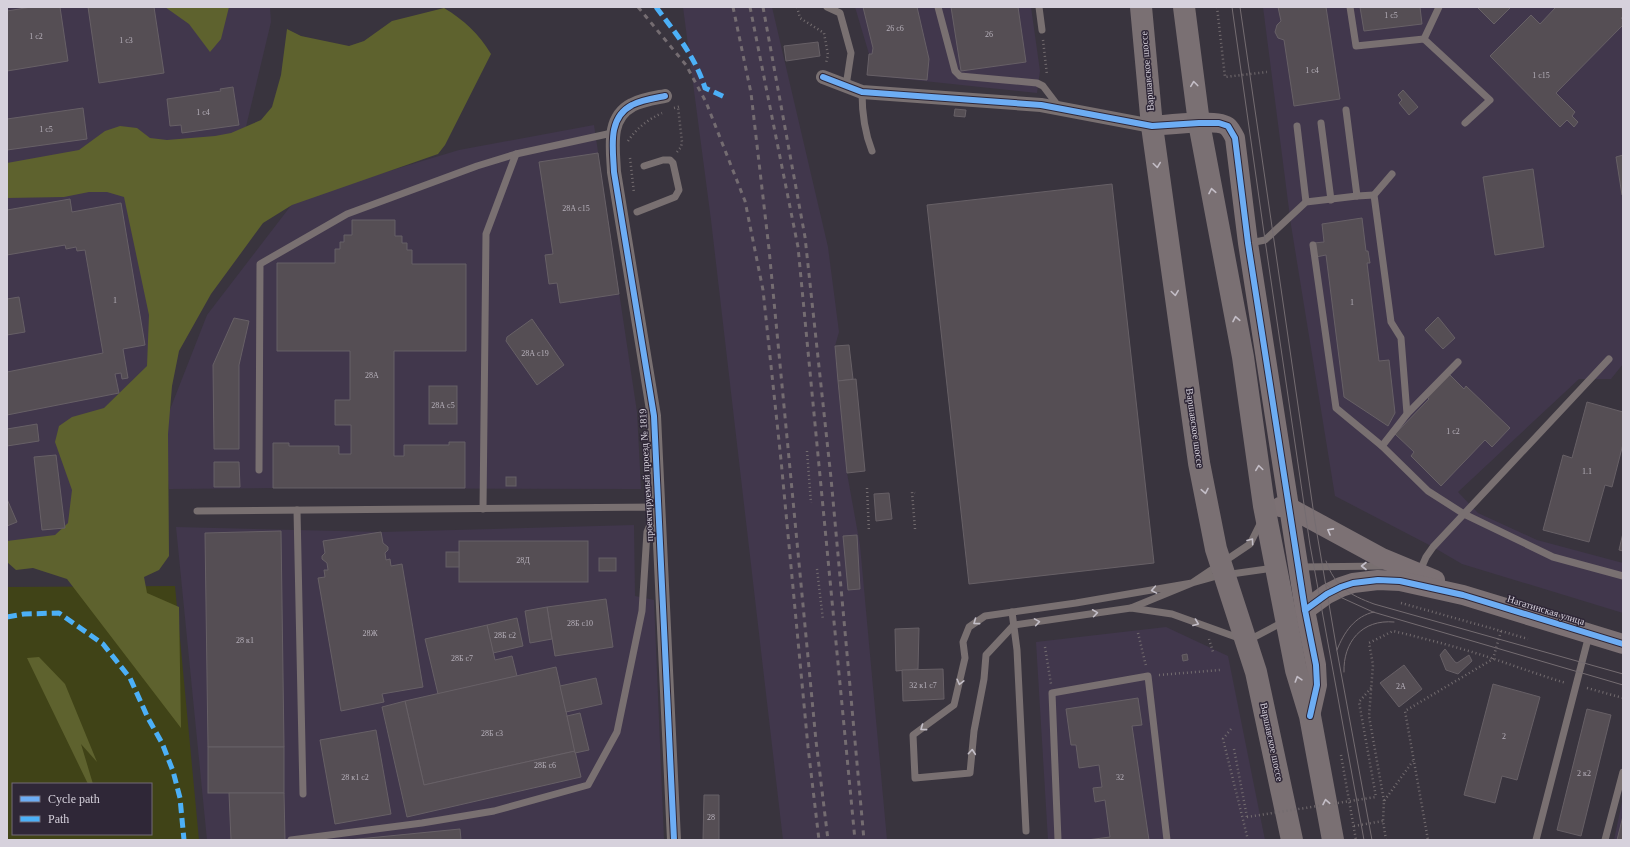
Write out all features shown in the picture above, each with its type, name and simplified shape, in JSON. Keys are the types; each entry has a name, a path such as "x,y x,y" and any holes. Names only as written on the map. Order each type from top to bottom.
{"main road":[{"name":"Варшавское шоссе","path":"1141,7 1152,126 1199,463 1216,549 1256,672 1292,840"},
{"path":"1184,7 1199,122 1243,358 1264,506 1288,568 1296,615 1296,670 1310,716 1334,840"}],"street":[{"path":"824,72 846,86 862,92 1041,105 1152,126 1199,122 1219,123 1228,126 1235,138 1248,243 1290,508 1288,568"},
{"name":"проектируемый проезд № 1819","path":"665,96 632,105 623,111 617,119 612,133 614,172 654,416 674,840"},
{"path":"1264,506 1290,508 1382,558 1432,578 1463,595"},
{"path":"1296,615 1327,594 1352,583 1378,580 1400,581 1463,595"},
{"name":"Нагатинская улица","path":"1463,595 1623,644"}],"lane":[{"path":"827,7 840,12 851,53 846,86"},
{"path":"938,7 955,71 960,76 1037,83 1043,86 1060,109"},
{"path":"1039,7 1042,30"},
{"path":"1350,7 1356,46 1424,39 1490,100 1465,122"},
{"path":"1424,39 1439,7"},
{"path":"862,92 862,112 865,132 872,151"},
{"path":"1346,110 1357,196"},
{"path":"1321,123 1331,200"},
{"path":"1297,126 1306,202"},
{"path":"259,470 260,264 347,214 476,166 516,154 612,133"},
{"path":"483,509 486,234 516,154"},
{"path":"637,212 678,195 679,190 673,163 670,160 663,160 644,166"},
{"path":"1248,243 1265,240 1306,202 1374,195 1392,174"},
{"path":"1374,195 1391,322 1401,338 1407,414"},
{"path":"1314,245 1336,408 1382,446 1428,492 1464,514 1553,557 1623,576"},
{"path":"1264,506 1261,525 1250,544 1224,570 1192,583 1076,603 985,616 969,627 963,642 965,658 954,705 913,735 915,778 970,773 974,731 984,679 986,655 1014,625 1131,608 1224,570 1288,568 1411,570 1426,557 1433,547 1609,359"},
{"path":"1382,446 1407,414 1458,362"},
{"path":"198,511 658,507 647,532 642,612 617,732 588,785 494,811 422,823 291,840"},
{"path":"297,510 303,794"},
{"path":"1131,608 1172,614 1247,641 1296,615"},
{"path":"1012,612 1026,831"},
{"path":"1536,840 1590,633"},
{"path":"1058,840 1052,693 1148,676 1167,840"},
{"path":"1606,840 1623,772"}],"path":[{"path":"797,7 800,18 824,33 828,55 824,72"},
{"path":"1217,7 1225,77 1267,72"},
{"path":"1042,30 1047,75"},
{"path":"628,147 628,142 635,130 648,119 679,107 682,142 681,146 670,160"},
{"path":"629,153 637,212"},
{"path":"807,451 811,502"},
{"path":"867,488 870,532"},
{"path":"915,492 912,492 915,529"},
{"path":"818,569 822,620"},
{"path":"1401,603 1528,639"},
{"path":"1386,840 1383,821 1384,801 1369,716 1373,665 1369,643 1393,631 1493,659 1537,675 1623,698"},
{"path":"1428,840 1404,711 1493,659 1501,631"},
{"path":"1138,633 1148,676 1220,670"},
{"path":"1209,638 1213,652"},
{"path":"1044,646 1052,693"},
{"path":"1234,749 1247,817 1376,797 1359,702 1372,687"},
{"path":"1231,729 1223,739 1248,840"},
{"path":"1341,755 1356,840"},
{"path":"1384,801 1413,761"},
{"path":"1354,826 1383,821"}],"shaded area":[{"path":"7,7 270,7 271,22 233,181 68,551 7,561"},
{"path":"683,7 772,7 828,247 839,332 835,346 847,473 860,545 887,840 783,840 711,220"},
{"path":"855,7 1031,7 1040,71 1037,93 867,75 869,54"},
{"path":"1263,7 1623,7 1623,364 1611,379 1579,379 1458,492 1478,513 1537,540 1623,563 1623,613 1462,564 1433,547 1335,496 1291,225"},
{"path":"594,125 637,412 641,489 169,489 162,430 207,315 296,199 459,150"},
{"path":"634,525 635,596 654,600 664,840 207,840 176,527 381,532"},
{"path":"1166,627 1228,656 1265,840 1048,840 1036,642"},
{"path":"1623,797 1623,840 1614,840"}],"green space":[{"path":"165,7 229,7 221,39 210,52 189,24"},
{"path":"444,8 458,17 470,28 491,54 445,145 438,154 292,205 263,223 211,294 179,351 172,386 168,434 169,556 159,570 144,577 147,593 179,607 181,728 67,579 33,568 16,570 7,562 7,541 55,535 68,523 72,490 55,442 59,426 72,417 104,408 147,366 149,315 124,197 107,192 89,192 64,197 7,198 7,163 79,150 105,131 120,126 137,128 150,138 167,140 215,136 231,133 261,120 272,107 281,75 287,29 301,36 349,46 364,41 392,21"},
{"path":"175,586 199,840 7,840 7,587"},
{"path":"39,657 65,684 97,762 81,744 93,783 88,783 27,658"}],"building":[{"path":"31,7 60,7 68,61 7,71 7,11"},
{"path":"88,7 154,7 164,73 99,83"},
{"path":"863,7 917,7 929,59 927,80 867,75 869,54 872,54 873,48"},
{"path":"951,7 1018,7 1026,62 961,71"},
{"path":"1278,7 1326,7 1340,99 1294,106 1284,40 1278,38 1275,32 1277,25 1281,21"},
{"path":"1360,7 1420,7 1422,24 1364,31"},
{"path":"1477,7 1511,7 1494,24"},
{"path":"1556,7 1621,7 1623,10 1623,17 1621,18 1623,20 1623,25 1556,93 1575,112 1572,116 1578,122 1574,127 1567,120 1560,127 1490,56 1531,15 1540,24"},
{"path":"818,42 820,56 786,61 784,46"},
{"path":"233,87 239,125 182,133 181,125 170,126 167,99 221,91 220,89"},
{"path":"1403,90 1418,107 1409,115 1399,103 1402,100 1398,95"},
{"path":"83,108 87,139 7,150 7,119"},
{"path":"955,109 966,110 965,117 954,116"},
{"path":"598,153 619,294 560,303 557,283 549,284 545,255 553,254 539,162"},
{"path":"1623,155 1623,195 1622,195 1616,157"},
{"path":"1533,169 1544,247 1495,255 1483,177"},
{"path":"1112,184 1154,563 969,584 927,205"},
{"path":"70,199 72,212 121,203 145,345 123,349 128,378 122,379 121,373 115,374 119,393 7,415 7,372 103,353 85,250 77,251 76,247 66,249 65,245 7,255 7,210"},
{"path":"1362,218 1366,251 1368,251 1370,263 1367,263 1379,361 1389,360 1395,413 1388,426 1344,397 1326,255 1316,257 1314,243 1324,242 1322,224"},
{"path":"352,220 395,220 395,236 402,236 402,243 407,243 407,250 412,250 412,264 466,264 466,351 394,351 394,456 404,456 404,445 449,445 449,442 465,442 465,488 273,488 273,443 289,443 289,446 339,446 339,454 351,454 351,425 335,425 335,400 350,400 350,351 277,351 277,263 335,263 335,249 340,249 340,242 344,242 344,235 352,235"},
{"path":"19,297 25,332 7,335 7,299"},
{"path":"1438,317 1455,338 1443,349 1425,330"},
{"path":"234,318 249,321 239,365 239,449 214,449 213,365"},
{"path":"532,319 564,365 537,385 506,341 507,337"},
{"path":"849,345 853,379 838,381 835,346"},
{"path":"1449,374 1464,389 1466,386 1510,428 1492,447 1485,440 1441,486 1411,456 1414,452 1395,434 1429,399 1427,397"},
{"path":"856,379 865,471 847,473 838,381"},
{"path":"429,386 457,386 457,424 429,424"},
{"path":"1587,402 1623,412 1623,444 1612,487 1605,485 1589,542 1543,530 1563,455 1572,458"},
{"path":"37,424 39,441 7,446 7,429"},
{"path":"56,455 65,528 42,530 34,457"},
{"path":"214,462 239,462 240,487 214,487"},
{"path":"506,477 516,477 516,486 506,486"},
{"path":"889,493 892,519 876,521 874,494"},
{"path":"7,499 17,522 7,526"},
{"path":"281,531 284,747 208,747 205,533"},
{"path":"381,532 383,543 388,547 388,550 385,553 386,560 390,559 391,566 402,564 423,687 382,694 384,702 341,711 318,578 325,577 324,570 328,570 327,563 322,559 322,556 325,553 323,541"},
{"path":"1623,533 1623,551 1619,550"},
{"path":"857,535 860,589 848,590 843,536"},
{"path":"459,541 588,541 588,582 459,582"},
{"path":"446,552 459,552 459,567 446,567"},
{"path":"599,558 616,558 616,571 599,571"},
{"path":"606,599 613,647 555,656 547,607"},
{"path":"547,607 552,639 530,643 525,611"},
{"path":"517,618 523,646 493,653 487,625"},
{"path":"487,625 495,660 512,656 517,676 438,694 425,639"},
{"path":"919,628 918,669 896,671 895,629"},
{"path":"1445,649 1457,663 1469,655 1472,661 1458,674 1446,670 1440,655"},
{"path":"1187,654 1188,660 1183,661 1182,655"},
{"path":"1404,665 1422,689 1399,707 1380,683"},
{"path":"556,667 575,751 424,785 405,701"},
{"path":"943,669 944,699 903,701 902,670"},
{"path":"596,678 602,704 566,712 560,686"},
{"path":"1493,684 1540,697 1517,780 1502,776 1495,803 1464,795"},
{"path":"1138,698 1142,725 1132,726 1149,840 1087,840 1110,837 1105,800 1095,802 1093,788 1102,787 1099,765 1079,768 1076,745 1071,745 1066,709"},
{"path":"405,701 424,785 575,751 581,777 407,817 382,707"},
{"path":"1587,709 1611,715 1581,836 1557,830"},
{"path":"580,713 589,750 575,753 567,716"},
{"path":"376,730 391,814 335,824 320,740"},
{"path":"208,747 284,747 284,793 208,793"},
{"path":"229,793 284,793 285,840 231,840"},
{"path":"704,795 719,795 719,840 703,840"},
{"path":"1623,816 1623,840 1617,840"},
{"path":"460,829 461,840 348,840"}],"tram line":[{"path":"1232,7 1310,545 1364,840"},
{"path":"1240,7 1315,522 1372,840"},
{"path":"1326,561 1334,577 1344,589 1374,604 1623,674"},
{"path":"1326,584 1340,597 1373,612 1623,685"},
{"path":"1337,650 1343,637 1351,626 1361,617 1374,612"},
{"path":"1344,672 1347,651 1351,642 1357,635 1373,624 1394,622"}],"railway":[{"path":"638,7 686,65 706,102 745,201 763,290 781,460 808,747 819,840"},
{"path":"733,7 751,93 769,249 816,741 828,840"},
{"path":"750,7 798,247 855,840"},
{"path":"763,7 805,237 831,478 864,840"}],"marked path":[{"path":"656,7 691,56 705,88 727,98"},
{"path":"7,617 24,614 59,613 103,644 130,678 148,718 162,743 173,771 180,798 184,840"}],"cycle path":[{"path":"823,77 862,92 1041,105 1152,126 1199,123 1219,123 1228,126 1235,138 1248,243 1305,610 1316,665 1317,685 1310,716"},
{"path":"665,96 648,99 632,105 624,111 618,118 615,126 613,144 614,172 654,416 674,840"},
{"path":"1305,610 1327,594 1353,583 1378,580 1400,581 1463,595 1623,644"}]}
